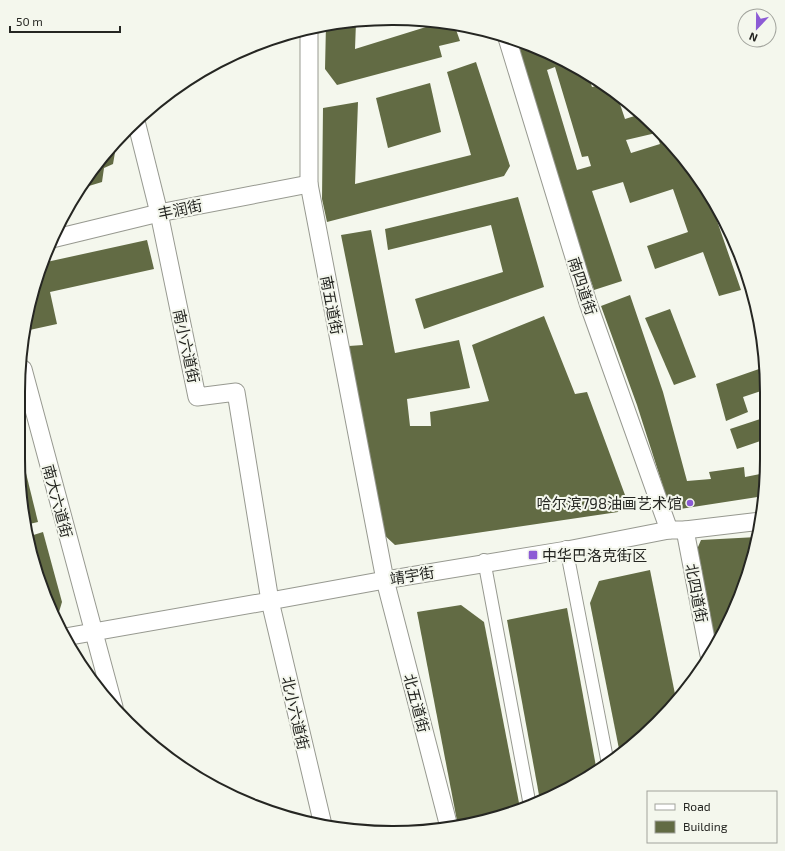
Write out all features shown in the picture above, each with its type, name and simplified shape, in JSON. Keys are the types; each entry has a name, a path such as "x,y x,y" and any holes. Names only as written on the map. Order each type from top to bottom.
{"street":[{"name":"南五道街","path":"309,35 309,184 385,580"},
{"name":"南四道街","path":"509,44 588,303 677,530"},
{"name":"南小六道街","path":"138,128 159,213 197,397 236,392 270,601"},
{"name":"丰润街","path":"60,237 159,213 309,184"},
{"name":"南大六道街","path":"26,378 111,694"},
{"name":"靖宇街","path":"71,636 484,562 677,530 754,522"},
{"name":"北四道街","path":"677,530 707,648"},
{"path":"567,549 607,757"},
{"path":"484,562 529,800"},
{"name":"北五道街","path":"385,580 449,822"},
{"name":"北小六道街","path":"270,601 322,819"}],"building":[{"path":"356,27 355,49 426,27 456,31 460,41 439,46 442,57 337,85 325,69 326,31"},
{"path":"516,47 555,63 591,83 592,87 597,87 620,104 625,119 635,116 653,134 626,140 631,153 660,144 658,139 669,150 698,188 717,220 741,290 719,296 703,252 655,269 647,246 688,232 673,189 630,203 623,182 592,191 622,281 594,290 545,146","holes":["555,67 582,157 588,156 591,166 577,170 547,70"]},
{"path":"476,62 510,166 504,176 327,222 322,199 323,108 358,102 355,184 471,155 447,72"},
{"path":"430,83 441,132 388,148 376,98"},
{"path":"115,151 113,164 104,168 102,182 88,186"},
{"path":"518,197 544,287 424,329 415,299 503,272 491,225 388,250 385,229"},
{"path":"371,230 395,353 459,340 470,388 407,399 410,426 431,426 430,412 489,401 472,345 544,316 575,394 587,392 625,495 618,512 395,545 382,533 349,346 363,345 341,235"},
{"path":"147,240 154,269 50,292 57,324 31,330 38,297 50,261"},
{"path":"630,295 663,392 687,481 711,479 709,472 744,467 745,477 759,474 758,497 680,509 667,499 637,405 601,306"},
{"path":"670,309 696,377 674,385 645,318"},
{"path":"759,369 760,391 743,397 748,412 726,421 716,384"},
{"path":"760,419 760,441 737,449 730,429"},
{"path":"26,471 38,522 31,524"},
{"path":"43,532 62,602 59,612 45,577 33,535"},
{"path":"751,537 732,599 715,634 708,635 695,554 701,540"},
{"path":"650,570 675,694 635,735 619,748 590,603 599,581"},
{"path":"461,605 484,622 519,803 488,813 457,820 417,612"},
{"path":"567,608 596,765 576,777 540,795 539,795 507,620"}],"place":[{"name":"哈尔滨798油画艺术馆","path":"690,503"},
{"name":"中华巴洛克街区","path":"533,555"}]}
